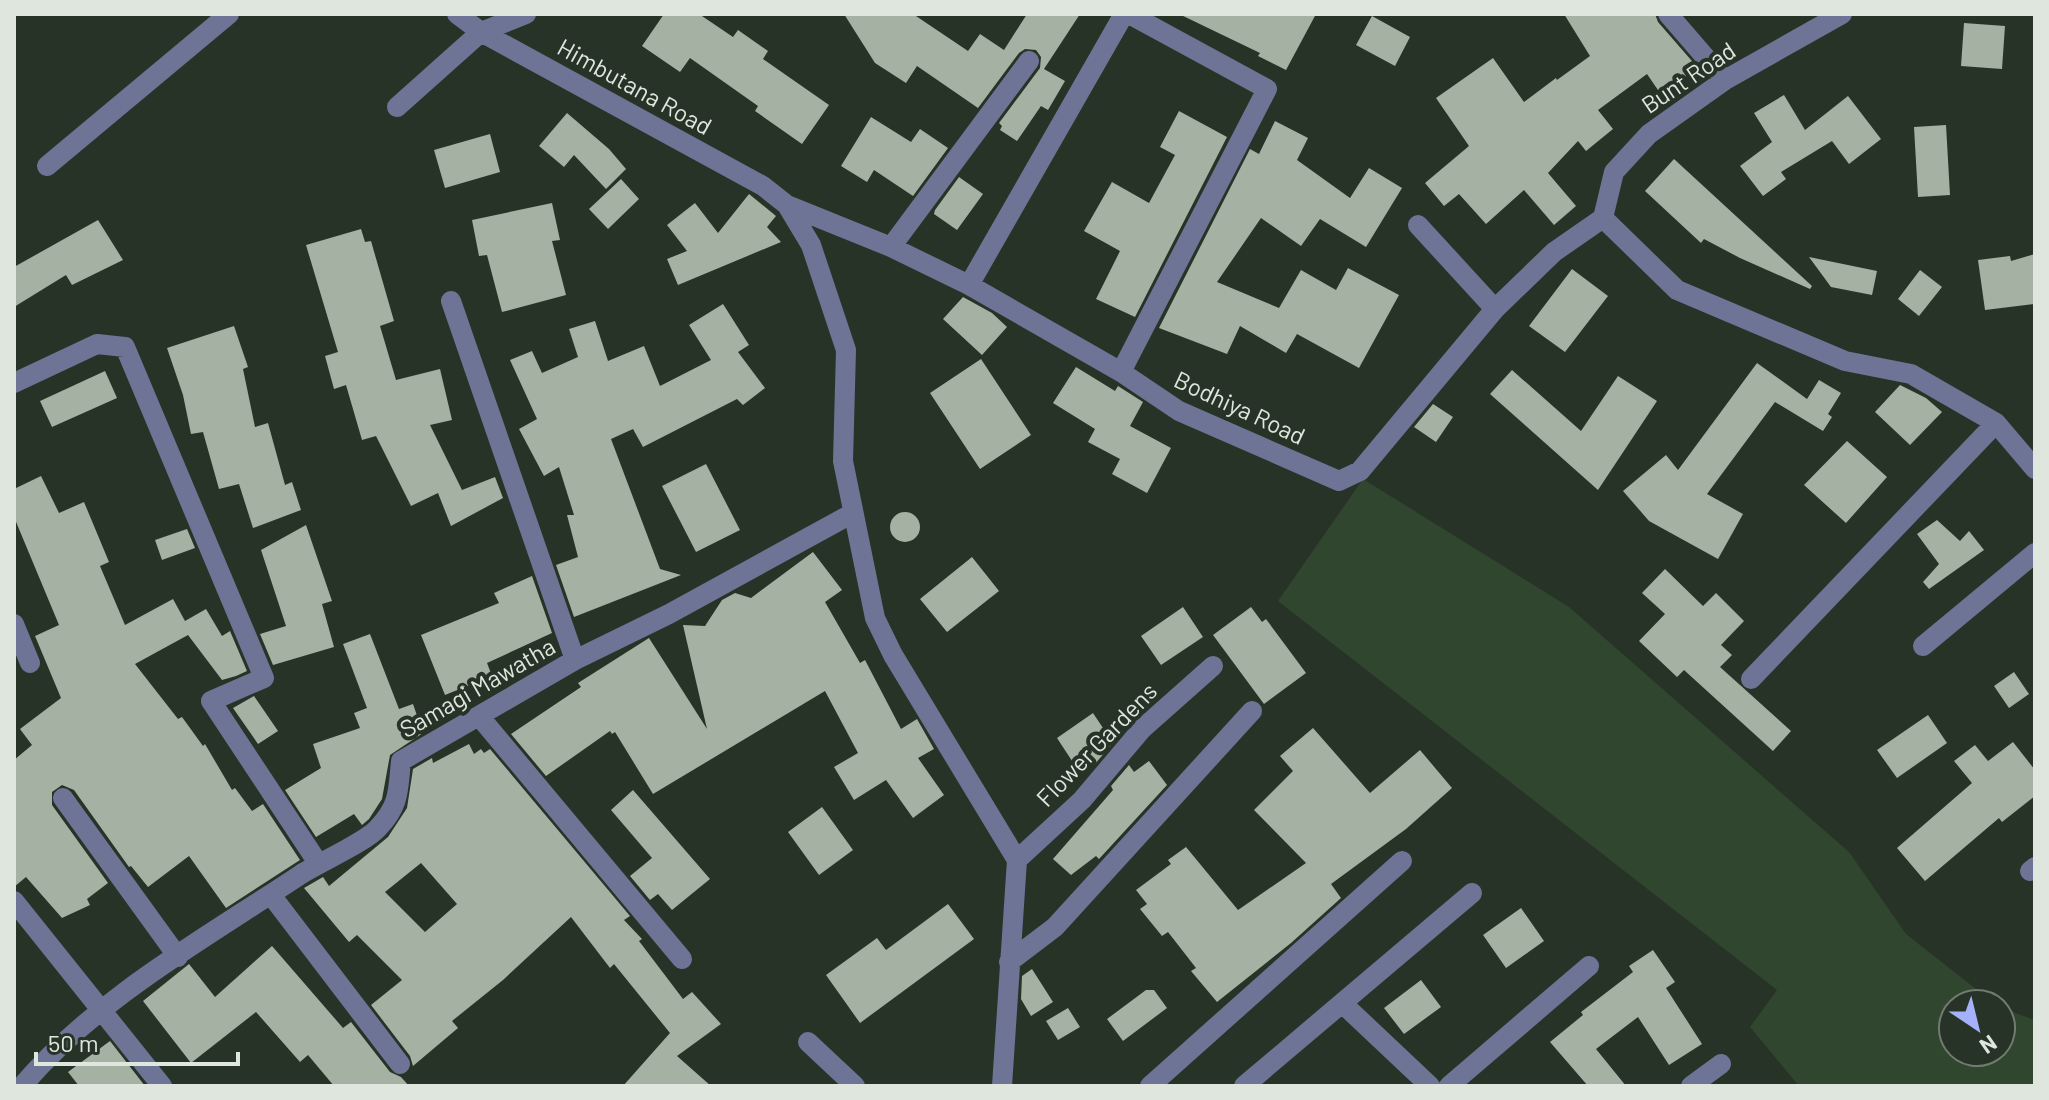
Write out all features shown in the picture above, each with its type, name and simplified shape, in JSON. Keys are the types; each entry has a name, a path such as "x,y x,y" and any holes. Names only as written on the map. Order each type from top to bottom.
{"street":[{"path":"47,166 229,14"},
{"name":"Himbutana Road","path":"457,14 481,32 763,186 787,205"},
{"path":"397,107 481,32 526,14"},
{"path":"969,285 1127,14 1267,89 1121,372"},
{"path":"1668,14 1725,80"},
{"name":"Bunt Road","path":"1603,218 1614,172 1649,134 1725,80 1842,14"},
{"path":"891,247 1029,61"},
{"path":"787,205 811,245 846,350 843,461 875,618 893,655 1017,860 1002,1086"},
{"name":"Bodhiya Road","path":"787,205 891,247 969,285 1121,372 1179,411 1339,481 1360,471 1495,309 1554,252 1603,218"},
{"path":"1603,218 1677,290 1845,361 1911,374 1996,423 2035,469"},
{"path":"1418,225 1495,309"},
{"path":"451,301 575,660"},
{"path":"14,383 97,344 125,347 264,678 211,701 318,863"},
{"path":"1751,679 1996,423"},
{"name":"Samagi Mawatha","path":"22,1086 46,1058 101,1010 318,863 377,831 397,804 401,761 575,660 669,614 853,513"},
{"path":"1923,646 2035,553"},
{"path":"14,624 30,663"},
{"name":"Flower Gardens","path":"1017,860 1082,800 1142,729 1213,666"},
{"path":"1009,962 1055,927 1252,711"},
{"path":"479,716 682,959"},
{"path":"63,798 178,957"},
{"path":"1150,1086 1402,861"},
{"path":"1244,1086 1472,893"},
{"path":"271,895 400,1064"},
{"path":"14,901 162,1086"},
{"path":"1449,1086 1589,966"},
{"path":"1342,1003 1430,1086"},
{"path":"808,1042 855,1086"},
{"path":"1691,1086 1721,1064"}],"green space":[{"path":"1363,479 1569,607 1849,852 1906,934 1975,988 1937,988 1937,1068 2017,1068 2017,1014 2035,1020 2035,1086 1799,1086 1750,1027 1777,990 1278,601"}],"building":[{"path":"664,14 699,14 733,37 738,30 768,51 763,59 829,105 802,144 755,111 758,106 690,58 680,72 642,46"},
{"path":"844,14 913,14 968,51 980,34 1004,50 1027,14 1080,14 1044,69 1065,81 1048,110 1041,106 1017,141 1000,130 1002,126 999,123 1040,68 1041,57 1036,50 1025,49 1019,53 978,108 917,66 906,83 875,63"},
{"path":"1179,14 1316,14 1286,70 1258,56 1260,53"},
{"path":"1564,14 1655,14 1658,22 1698,68 1660,93 1647,74 1598,110 1613,129 1586,151 1578,141 1548,173 1576,206 1554,225 1524,190 1486,224 1459,194 1444,206 1425,183 1469,146 1436,98 1493,58 1524,102 1590,56"},
{"path":"1372,16 1410,37 1395,66 1356,45"},
{"path":"1964,23 2005,26 2002,69 1961,66"},
{"path":"1784,95 1805,130 1848,96 1881,139 1849,164 1832,141 1781,172 1786,179 1763,196 1740,166 1772,142 1754,113"},
{"path":"1179,111 1227,137 1135,317 1096,299 1120,251 1084,231 1112,182 1149,203 1175,155 1160,147"},
{"path":"567,113 609,149 626,169 606,189 574,155 564,167 539,146"},
{"path":"871,117 911,142 920,129 948,148 913,196 874,170 867,182 841,166"},
{"path":"1275,121 1308,138 1297,160 1350,198 1369,168 1402,188 1366,247 1320,219 1301,246 1261,218 1217,282 1279,308 1301,270 1336,290 1348,268 1399,295 1359,368 1297,334 1286,353 1240,326 1227,354 1159,328 1250,149 1259,154"},
{"path":"1946,125 1950,195 1918,197 1914,127"},
{"path":"490,134 500,172 445,188 434,150"},
{"path":"1674,159 1812,286 1810,289 1704,239 1701,243 1645,191"},
{"path":"959,177 983,194 957,230 934,214"},
{"path":"621,179 639,199 608,229 589,209"},
{"path":"749,194 776,216 767,227 781,242 678,285 667,259 687,251 667,225 695,203 718,233"},
{"path":"552,203 560,240 552,241 566,295 502,312 487,255 479,256 472,220"},
{"path":"98,220 123,260 72,285 66,275 14,307 14,267"},
{"path":"361,229 365,242 371,241 394,321 380,326 396,380 440,369 452,420 430,425 462,490 495,477 503,498 451,526 438,493 411,506 376,436 362,440 346,385 334,389 325,356 338,352 306,245"},
{"path":"2035,254 2035,304 1985,310 1978,260 2010,256 2011,261"},
{"path":"1809,257 1877,271 1872,295 1831,287"},
{"path":"1572,269 1608,296 1565,352 1529,326"},
{"path":"1920,270 1942,287 1919,316 1898,299"},
{"path":"963,297 992,313 1007,327 982,355 943,319"},
{"path":"723,304 749,345 738,352 765,388 743,405 737,399 643,447 633,429 611,439 660,569 681,575 574,617 556,565 578,557 567,515 574,515 559,467 544,476 519,429 537,419 510,360 532,351 542,373 578,357 569,329 595,321 608,361 644,346 660,386 711,360 689,325"},
{"path":"234,326 248,367 243,369 255,427 268,423 285,485 292,482 301,510 253,528 239,484 219,489 203,432 191,434 183,395 167,348"},
{"path":"981,359 1031,435 980,469 930,393"},
{"path":"1757,363 1807,399 1819,380 1841,393 1828,414 1832,417 1823,431 1775,402 1707,494 1743,514 1718,559 1649,521 1623,491 1666,455 1678,470"},
{"path":"1076,367 1115,391 1118,386 1143,402 1130,426 1171,448 1147,493 1112,474 1120,459 1088,442 1095,429 1053,403"},
{"path":"1512,370 1581,431 1618,376 1657,401 1598,490 1490,394"},
{"path":"105,371 117,398 52,427 40,401"},
{"path":"1900,385 1926,398 1942,412 1910,445 1875,412"},
{"path":"1433,404 1453,417 1436,442 1414,427"},
{"path":"1847,441 1887,477 1846,523 1804,485"},
{"path":"706,464 740,530 696,552 662,486"},
{"path":"41,476 59,513 84,502 109,562 100,566 125,625 173,599 185,621 206,609 222,636 230,631 247,671 236,676 222,680 188,635 135,664 178,719 182,717 203,746 205,744 232,790 235,788 252,811 263,804 300,860 226,908 189,856 148,887 129,867 74,790 62,785 52,792 52,805 108,883 87,899 90,905 62,918 26,877 14,887 14,760 32,745 20,729 61,698 35,636 59,625 14,517 14,489"},
{"path":"905,512 916,516 920,527 916,538 905,542 894,538 890,527 894,516"},
{"path":"1937,520 1960,541 1969,531 1984,550 1929,589 1923,582 1939,564 1917,534"},
{"path":"306,525 332,601 322,604 334,647 273,665 260,634 286,626 261,550"},
{"path":"187,529 195,548 162,560 155,540"},
{"path":"813,552 842,590 825,602 860,663 865,660 901,729 917,719 934,749 918,758 944,795 913,818 886,780 854,800 834,767 858,753 825,691 653,794 615,732 612,734 610,731 546,776 511,734 581,687 578,683 649,638 707,729 683,625 705,626 722,600 735,593 751,598"},
{"path":"972,557 999,591 947,632 920,599"},
{"path":"1665,569 1703,606 1716,593 1744,621 1721,645 1732,655 1720,667 1791,731 1773,751 1684,670 1677,677 1639,641 1665,614 1642,593"},
{"path":"532,576 552,633 487,663 492,676 445,695 421,635 499,603 494,593"},
{"path":"1183,607 1203,637 1161,665 1141,636"},
{"path":"1251,607 1262,622 1266,619 1306,673 1264,704 1213,635"},
{"path":"370,634 399,709 413,704 423,733 390,755 382,799 369,819 362,825 354,814 316,837 285,790 321,768 313,744 360,728 354,713 367,708 343,644"},
{"path":"2014,672 2029,694 2009,708 1994,686"},
{"path":"254,696 278,731 258,744 233,708"},
{"path":"1093,713 1113,743 1094,765 1089,758 1076,767 1057,738"},
{"path":"1928,715 1947,743 1897,778 1877,750"},
{"path":"1313,728 1370,793 1420,750 1452,788 1406,829 1331,884 1341,898 1217,1002 1191,971 1196,968 1168,932 1162,936 1140,909 1147,904 1136,890 1171,864 1168,860 1186,847 1238,910 1306,863 1254,810 1293,771 1280,756"},
{"path":"2013,742 2035,770 2035,796 2002,822 1999,818 1925,881 1897,848 1972,783 1954,761 1975,745 1988,761"},
{"path":"469,744 474,754 481,749 484,753 490,749 630,916 624,920 642,939 639,941 683,999 692,992 721,1024 677,1056 711,1086 623,1086 670,1033 614,964 610,968 571,917 503,980 452,1021 458,1028 413,1066 410,1056 371,1005 402,980 357,935 349,942 304,888 323,877 329,886 388,837 407,808 413,769 432,758 433,763","holes":["421,863 457,904 425,932 385,892"]},
{"path":"1149,761 1167,785 1099,859 1096,856 1071,875 1053,859 1113,790 1111,786 1129,765 1134,772"},
{"path":"633,790 710,879 672,910 658,894 650,900 630,876 652,858 611,810"},
{"path":"822,807 853,850 819,875 788,832"},
{"path":"948,904 974,939 860,1023 826,975 877,938 886,950"},
{"path":"1521,908 1544,941 1506,968 1483,935"},
{"path":"272,946 343,1028 351,1022 390,1072 401,1077 409,1086 334,1086 308,1055 300,1062 256,1012 191,1063 143,1001 189,964 215,997"},
{"path":"1653,950 1675,982 1666,988 1702,1044 1669,1065 1638,1017 1596,1049 1626,1086 1588,1086 1550,1042 1583,1015 1581,1012 1633,972 1629,966"},
{"path":"1032,969 1053,1002 1031,1016 1021,999 1022,976"},
{"path":"1421,980 1441,1007 1404,1034 1384,1008"},
{"path":"1146,990 1154,990 1167,1008 1123,1041 1107,1019"},
{"path":"1068,1008 1080,1027 1058,1040 1046,1021"},
{"path":"110,1041 145,1086 79,1086 68,1072"}]}
